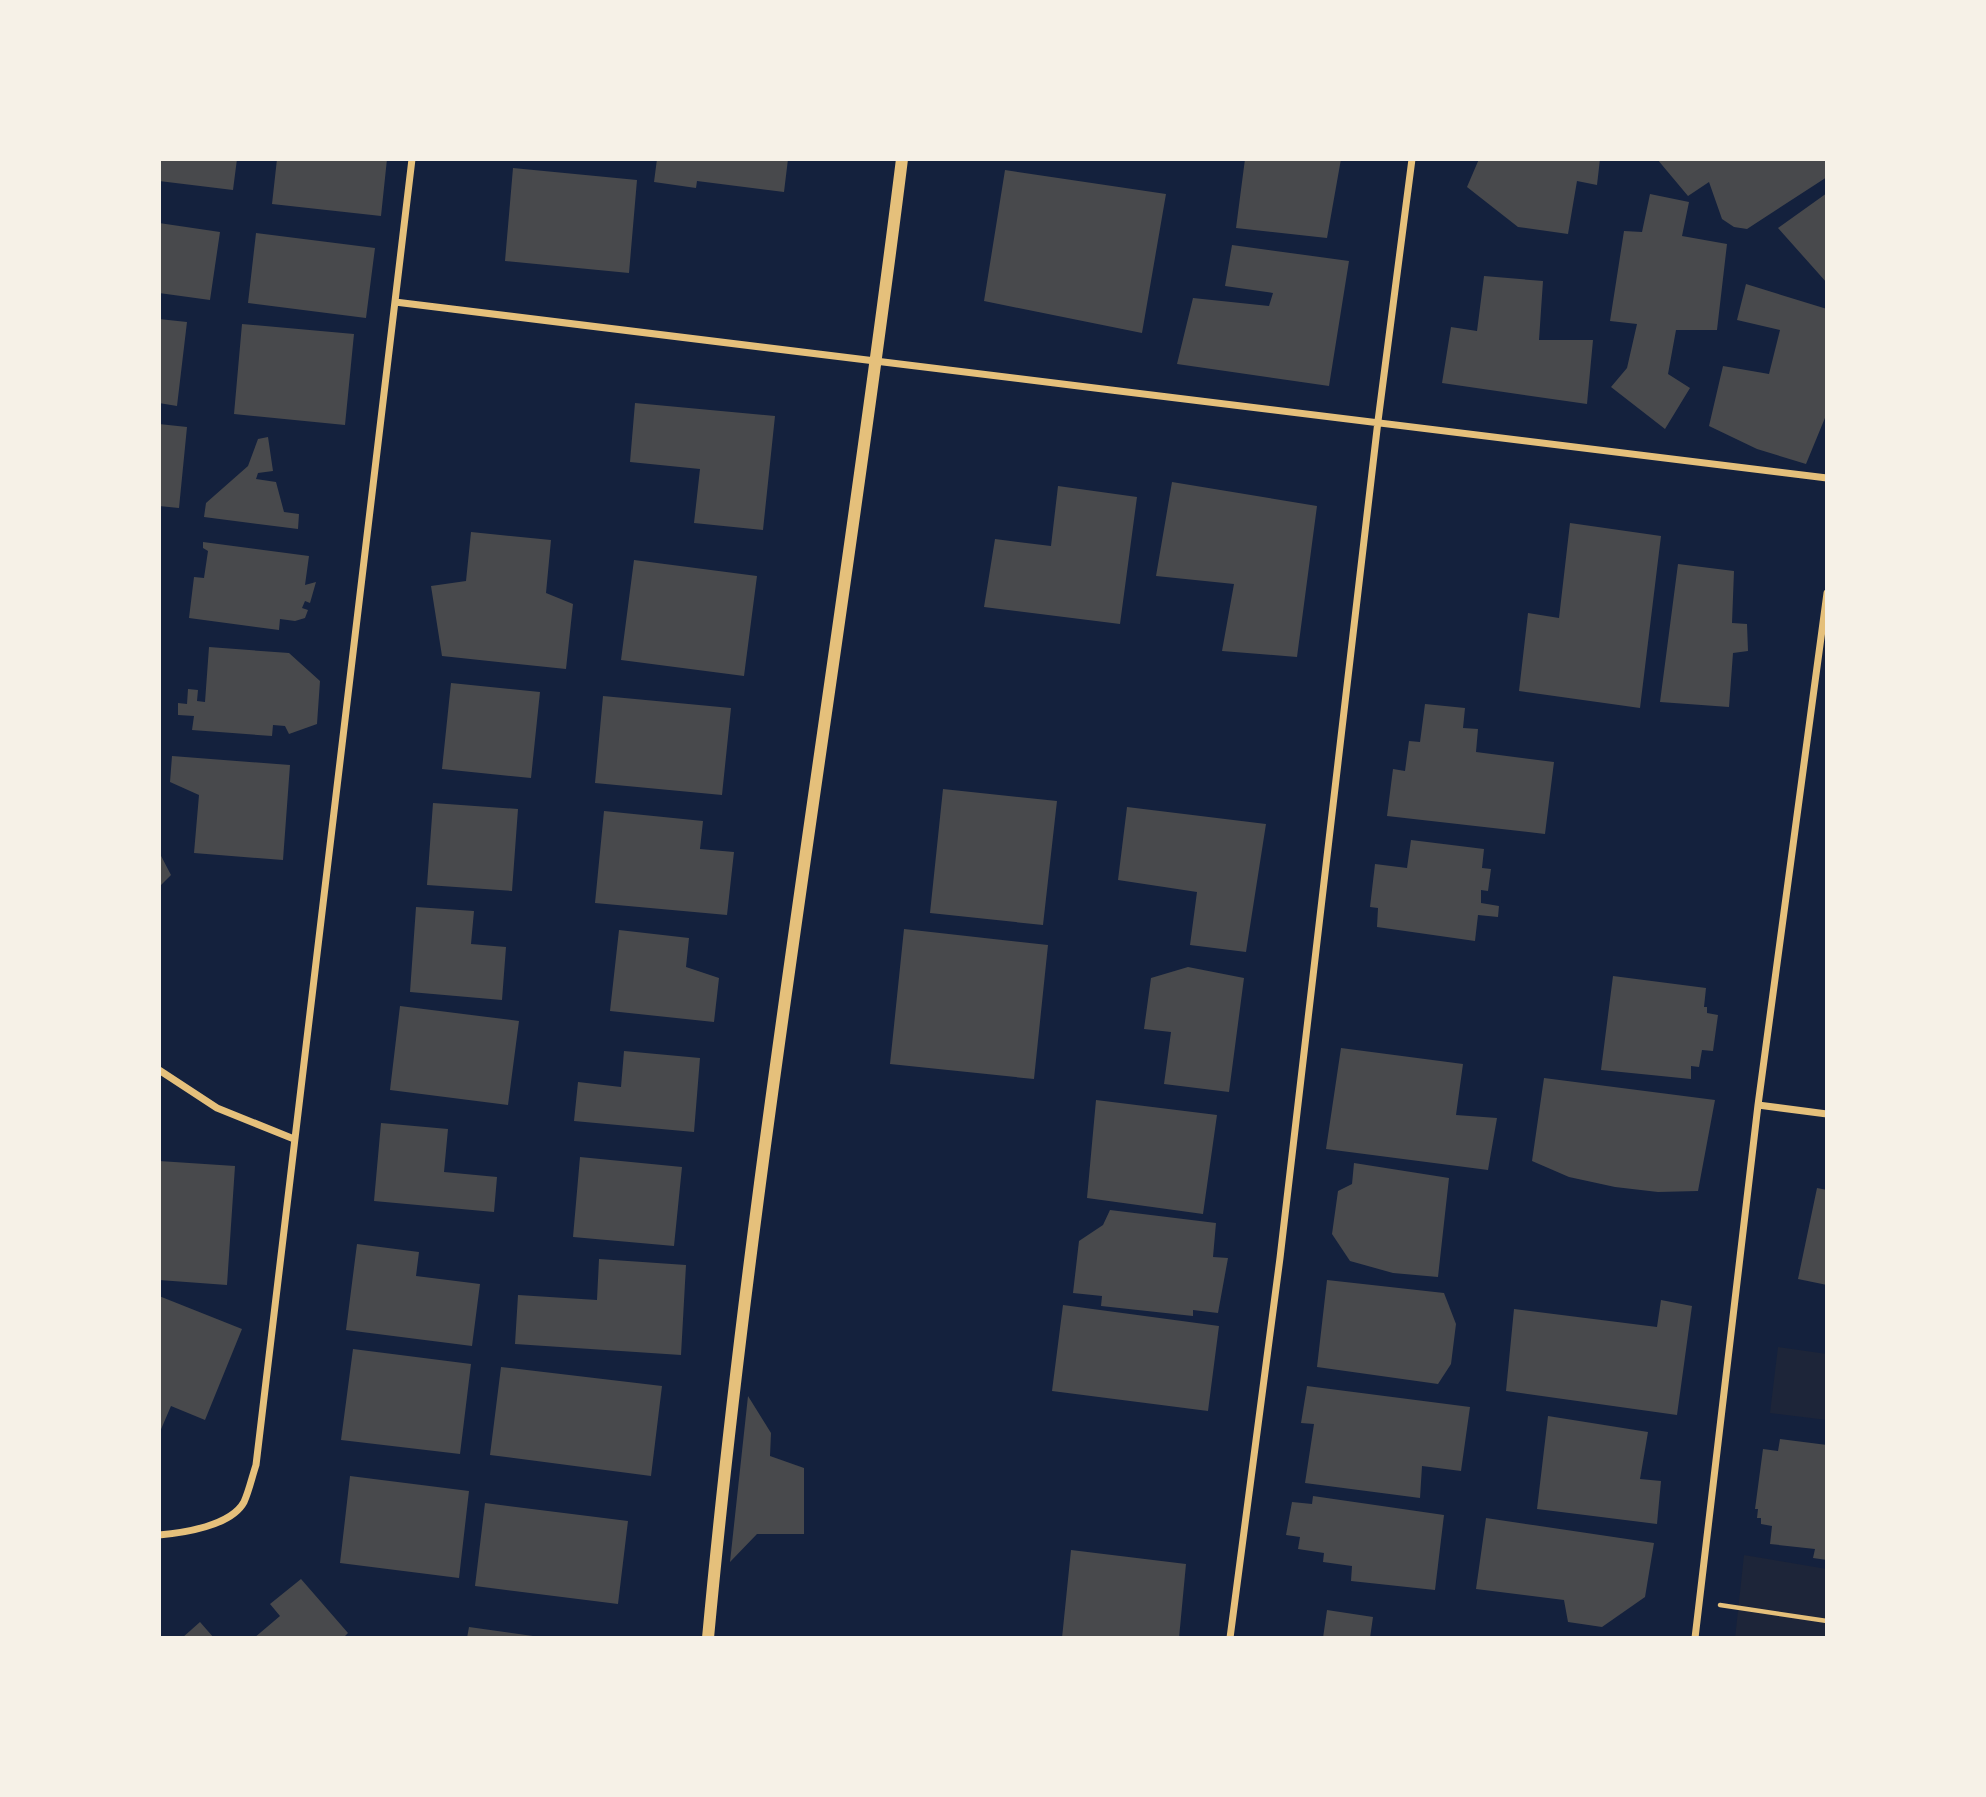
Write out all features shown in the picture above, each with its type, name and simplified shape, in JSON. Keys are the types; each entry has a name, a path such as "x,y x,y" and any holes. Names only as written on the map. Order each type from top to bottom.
{"street":[{"path":"159,1535 187,1532 219,1522 243,1504 256,1465 412,159"},
{"path":"708,1638 727,1423 876,364 902,159"},
{"path":"1230,1638 1282,1244 1378,421 1412,159"},
{"path":"395,302 876,364 1378,421 1827,478"},
{"path":"1696,1638 1758,1105 1827,593"},
{"path":"159,1070 217,1108 293,1139"},
{"path":"1758,1105 1827,1114"}],"path":[{"path":"1699,1602 1827,1621"}],"shaded area":[{"path":"1778,1347 1827,1354 1827,1420 1770,1413"},
{"path":"1744,1555 1827,1569 1827,1638 1735,1638"}],"building":[{"path":"159,159 237,159 233,190 159,181"},
{"path":"277,159 387,159 381,216 272,204"},
{"path":"657,159 788,159 784,192 697,181 696,188 654,182"},
{"path":"1245,159 1341,159 1327,238 1236,228"},
{"path":"1479,159 1600,159 1597,185 1577,181 1568,234 1518,227 1467,187"},
{"path":"1657,159 1827,159 1827,177 1747,229 1734,227 1722,219 1709,182 1688,196"},
{"path":"513,168 637,180 629,273 505,261"},
{"path":"1005,170 1166,194 1142,333 984,301"},
{"path":"1827,193 1827,283 1778,228"},
{"path":"1650,194 1689,202 1682,236 1727,244 1717,330 1676,330 1668,374 1690,388 1665,429 1611,387 1627,368 1637,324 1610,321 1624,231 1642,232"},
{"path":"159,223 220,232 210,300 159,293"},
{"path":"256,233 375,248 366,318 248,303"},
{"path":"1232,245 1349,261 1329,386 1177,364 1193,298 1269,306 1273,293 1225,286"},
{"path":"1484,276 1543,281 1539,340 1593,340 1587,404 1442,383 1451,327 1477,331"},
{"path":"1746,284 1827,309 1827,413 1806,464 1757,449 1709,426 1723,366 1769,374 1780,330 1737,320"},
{"path":"159,319 187,322 177,406 159,403"},
{"path":"242,324 354,334 345,425 234,414"},
{"path":"635,403 775,416 763,530 694,523 700,469 630,462"},
{"path":"159,424 187,427 179,508 159,506"},
{"path":"268,437 273,471 258,473 256,479 276,482 284,512 299,514 298,529 204,517 206,503 248,466 258,439"},
{"path":"1172,482 1317,506 1297,657 1222,651 1234,584 1156,576"},
{"path":"1058,486 1137,497 1120,624 984,607 995,539 1051,546"},
{"path":"1570,523 1661,536 1640,708 1519,691 1528,613 1559,618"},
{"path":"471,532 551,540 546,593 573,604 566,669 442,656 431,586 466,581"},
{"path":"203,542 309,556 305,585 316,582 310,603 305,601 302,608 308,610 305,618 295,621 280,619 279,630 189,618 194,577 204,578 208,551 203,548"},
{"path":"634,560 757,576 744,676 621,660"},
{"path":"1678,564 1734,571 1732,623 1747,624 1748,651 1733,653 1729,707 1660,702"},
{"path":"209,647 289,653 320,681 317,724 289,734 285,726 273,725 272,736 192,730 194,716 178,715 178,703 187,704 188,689 198,690 197,701 205,702"},
{"path":"451,683 540,692 531,778 442,769"},
{"path":"603,696 731,708 722,795 595,783"},
{"path":"1425,704 1465,708 1463,728 1478,729 1476,752 1554,762 1545,834 1387,816 1393,769 1405,771 1409,741 1420,742"},
{"path":"172,756 290,765 283,860 194,853 199,795 170,782"},
{"path":"943,789 1057,801 1043,925 930,913"},
{"path":"433,803 518,809 512,891 427,885"},
{"path":"1127,807 1266,824 1246,952 1190,945 1197,892 1118,880"},
{"path":"604,811 703,821 700,849 734,852 727,915 595,903"},
{"path":"1411,840 1484,849 1482,868 1491,869 1488,891 1481,890 1481,903 1499,906 1498,917 1478,915 1475,941 1377,927 1378,908 1370,907 1375,864 1407,868"},
{"path":"159,852 171,875 159,887"},
{"path":"416,907 474,911 471,944 506,947 502,1000 410,992"},
{"path":"904,929 1048,945 1034,1079 890,1064"},
{"path":"619,930 689,938 686,967 719,978 714,1022 610,1011"},
{"path":"1188,967 1244,978 1229,1092 1164,1084 1171,1032 1144,1029 1151,978"},
{"path":"1613,976 1706,988 1704,1007 1707,1007 1707,1013 1718,1015 1713,1051 1702,1050 1699,1067 1691,1066 1691,1079 1601,1070"},
{"path":"400,1006 519,1021 508,1105 390,1090"},
{"path":"1341,1048 1463,1064 1456,1115 1497,1118 1488,1170 1326,1149"},
{"path":"624,1051 700,1058 694,1132 574,1121 578,1082 621,1087"},
{"path":"1544,1078 1715,1100 1698,1191 1658,1192 1615,1187 1569,1177 1532,1161"},
{"path":"1096,1100 1217,1115 1203,1214 1087,1198"},
{"path":"381,1123 448,1129 444,1172 497,1177 494,1212 374,1201"},
{"path":"580,1157 682,1167 674,1246 573,1237"},
{"path":"159,1161 235,1166 227,1285 159,1280"},
{"path":"1354,1163 1449,1178 1438,1277 1393,1273 1350,1261 1332,1234 1338,1191 1352,1184"},
{"path":"1817,1188 1827,1190 1827,1285 1798,1279"},
{"path":"1110,1210 1216,1223 1213,1257 1228,1258 1218,1313 1193,1310 1193,1316 1101,1306 1102,1296 1073,1293 1079,1241 1103,1225"},
{"path":"357,1244 419,1252 416,1276 480,1284 472,1346 346,1330"},
{"path":"599,1259 686,1265 681,1355 515,1344 518,1295 597,1300"},
{"path":"1327,1280 1444,1293 1456,1324 1451,1364 1438,1384 1317,1367"},
{"path":"159,1296 242,1329 205,1420 171,1406 159,1434"},
{"path":"1661,1300 1692,1306 1677,1415 1506,1391 1514,1309 1657,1327"},
{"path":"1063,1305 1219,1326 1208,1411 1052,1391"},
{"path":"353,1349 471,1364 460,1454 341,1440"},
{"path":"501,1367 662,1386 651,1476 490,1455"},
{"path":"1307,1386 1470,1407 1461,1471 1422,1466 1420,1498 1305,1483 1314,1424 1301,1423"},
{"path":"748,1396 771,1433 770,1456 804,1468 804,1534 757,1534 730,1562"},
{"path":"1548,1416 1648,1432 1640,1479 1661,1481 1657,1524 1537,1509"},
{"path":"1780,1439 1827,1445 1827,1560 1813,1558 1815,1549 1770,1544 1772,1526 1761,1524 1761,1518 1757,1518 1758,1509 1755,1509 1763,1449 1778,1451"},
{"path":"350,1476 469,1491 459,1578 340,1563"},
{"path":"1313,1496 1444,1515 1435,1590 1351,1581 1352,1566 1323,1562 1324,1553 1298,1549 1300,1537 1286,1535 1292,1502 1312,1504"},
{"path":"485,1503 628,1521 618,1604 475,1586"},
{"path":"1486,1518 1654,1543 1645,1597 1602,1627 1568,1622 1564,1600 1476,1589"},
{"path":"1071,1550 1186,1564 1179,1638 1062,1638"},
{"path":"301,1579 348,1633 343,1638 254,1638 280,1616 270,1604"},
{"path":"1327,1610 1373,1617 1370,1638 1323,1638"},
{"path":"200,1622 214,1638 182,1638"},
{"path":"469,1627 533,1636 533,1638 467,1638"}]}
